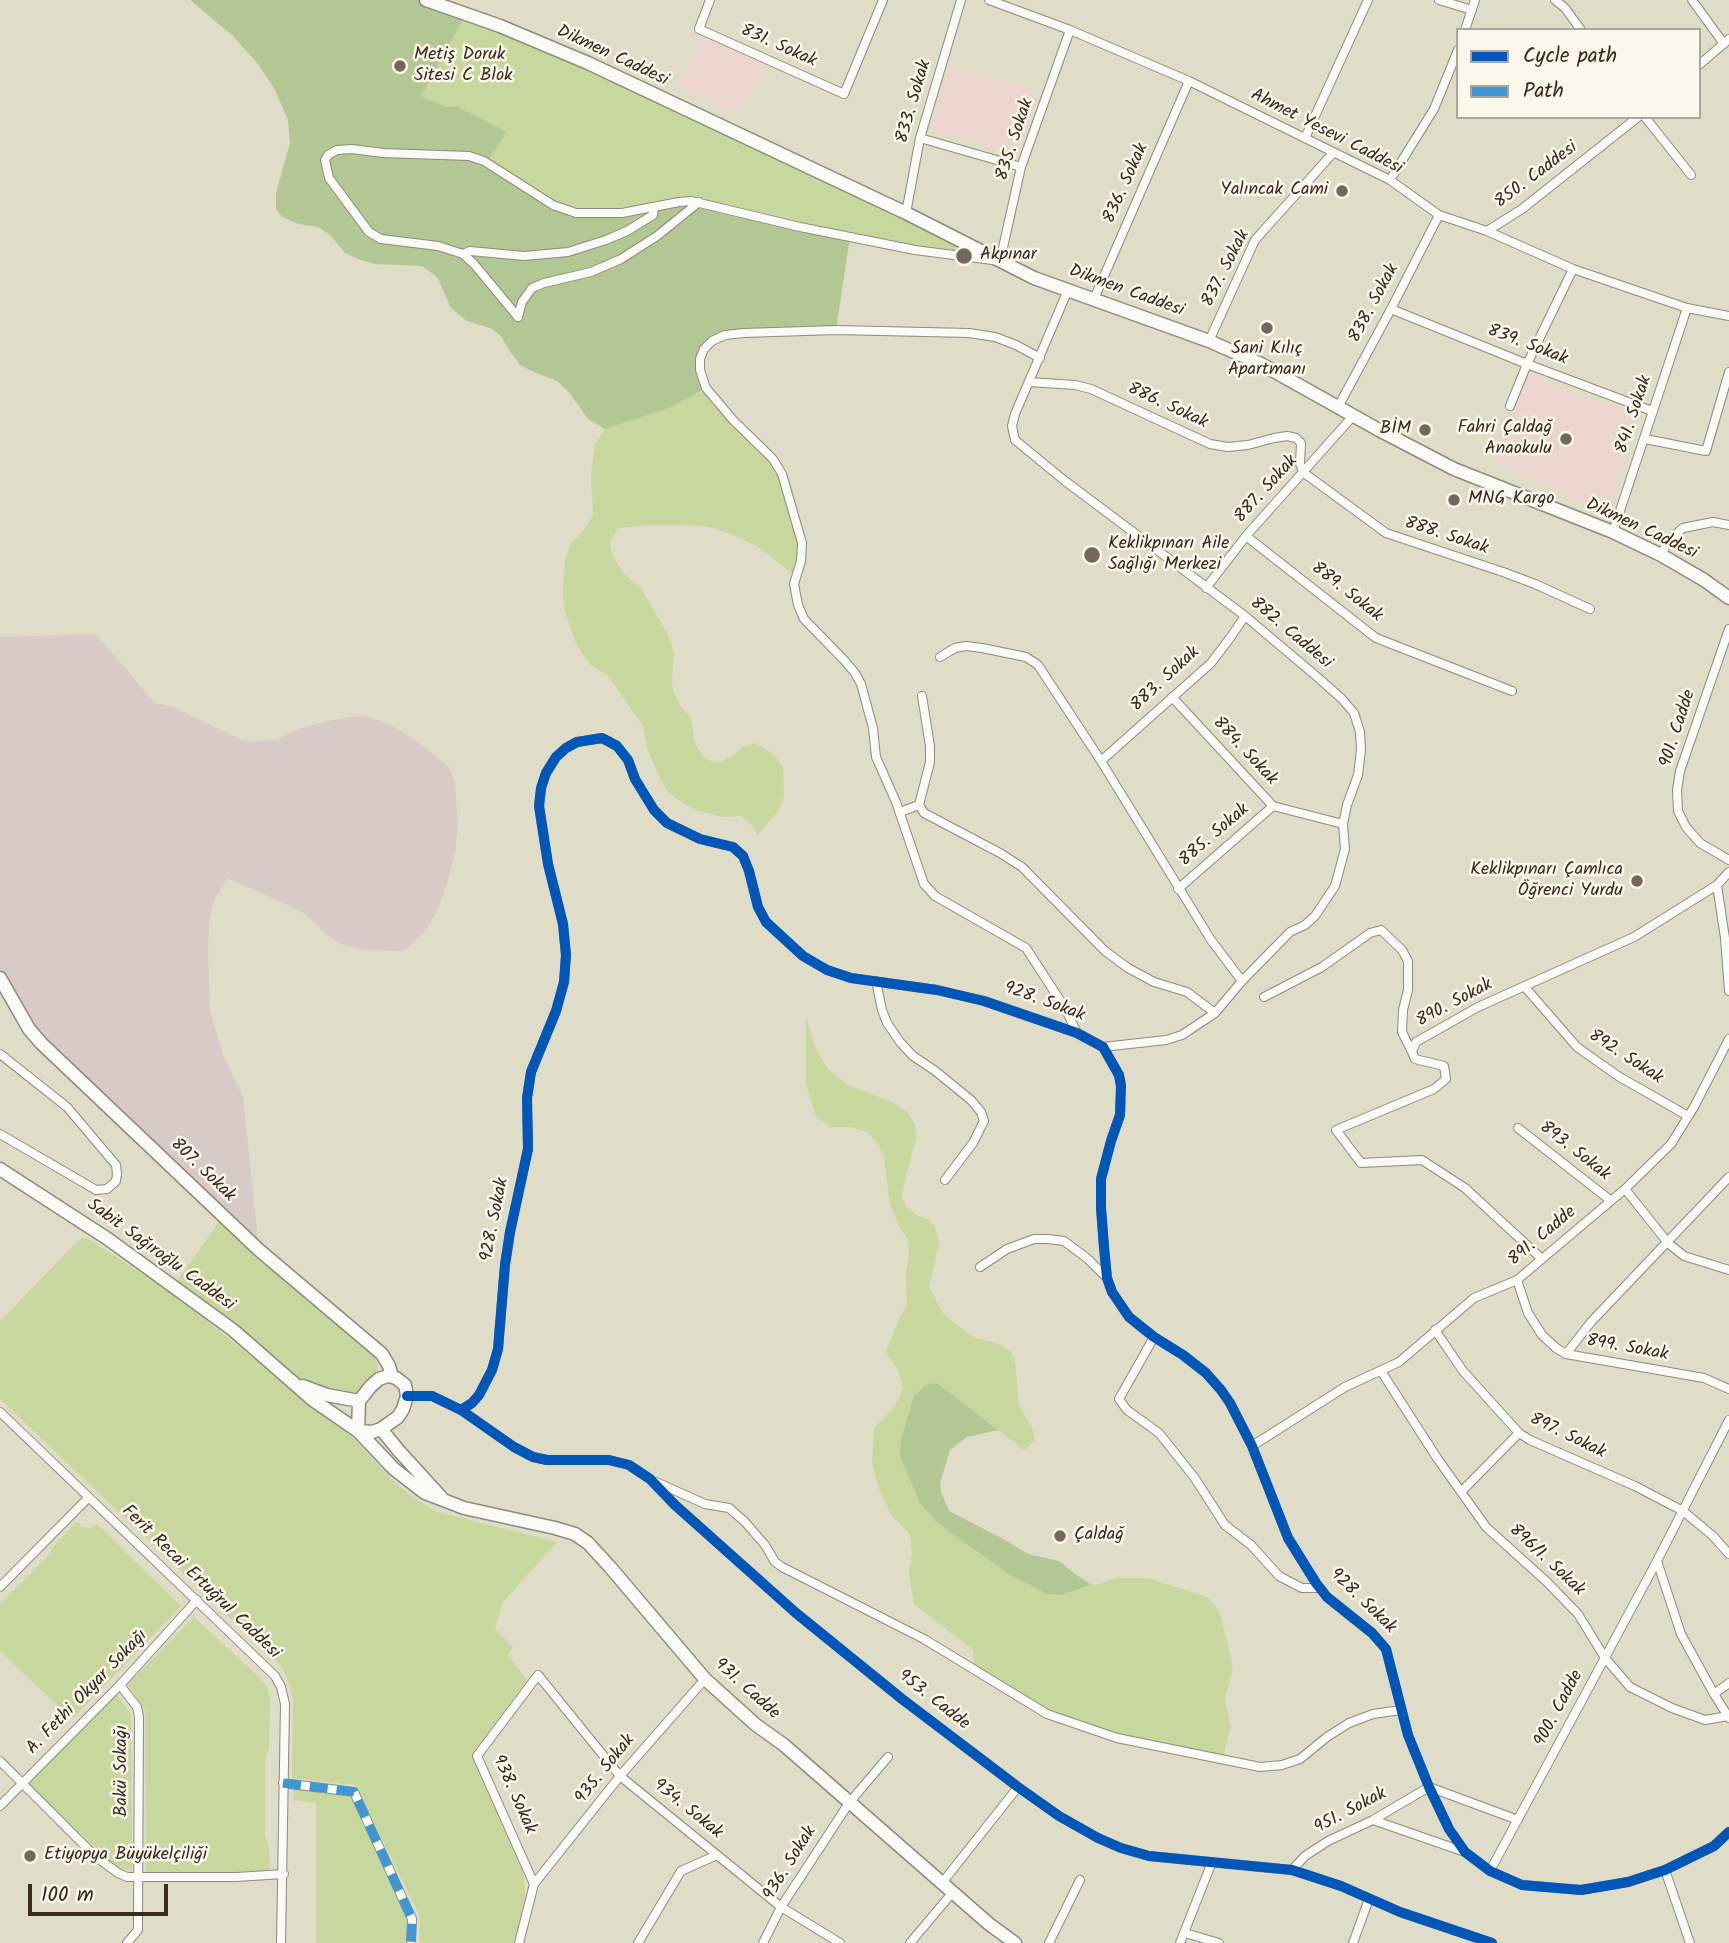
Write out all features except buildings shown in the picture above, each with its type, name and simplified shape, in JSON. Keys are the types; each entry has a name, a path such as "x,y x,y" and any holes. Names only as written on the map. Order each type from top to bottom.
{"main road":[{"name":"Dikmen Caddesi","path":"426,0 500,26 588,63 906,213 1034,278 1209,341 1261,364 1454,469 1613,532 1661,555 1729,598"},
{"name":"807. Sokak","path":"0,978 29,1028 41,1043 259,1250 382,1354 392,1377"},
{"name":"Sabit Sağıroğlu Caddesi","path":"0,1169 92,1228 194,1300 358,1432"},
{"path":"388,1376 400,1380 405,1385 407,1396 398,1417 381,1429 358,1432 359,1402 364,1393 379,1379 388,1376"},
{"name":"Sabit Sağıroğlu Caddesi","path":"293,1382 327,1395 359,1402"},
{"name":"931. Cadde","path":"381,1429 443,1500"},
{"name":"931. Cadde","path":"358,1432 394,1469 425,1493 464,1508 575,1534 588,1544 705,1679 989,1924 1015,1943"}],"street":[{"name":"831. Sokak","path":"710,0 699,29 844,94 883,0"},
{"name":"833. Sokak","path":"906,213 920,138 961,0"},
{"name":"Ahmet Yesevi Caddesi","path":"989,0 1070,30 1189,81 1390,180 1439,215 1488,231 1573,269 1687,308 1729,316"},
{"path":"1305,138 1368,0"},
{"path":"1439,0 1472,10"},
{"path":"1466,28 1475,0"},
{"path":"1555,0 1579,28"},
{"path":"1692,0 1726,41 1701,63"},
{"name":"835. Sokak","path":"1000,261 1021,167 1070,30"},
{"path":"1390,180 1434,109 1456,55"},
{"name":"836. Sokak","path":"1094,299 1189,81"},
{"name":"850. Caddesi","path":"1488,231 1522,209 1635,119"},
{"path":"1646,119 1691,175"},
{"path":"920,138 1021,167"},
{"path":"699,202 657,236 621,259 591,272 537,285 525,296 518,317 463,254 438,246 381,239 369,232 329,178 325,160 337,150 352,149 383,153 469,156 484,161 528,191 565,211 603,214 679,202 699,202 800,227 915,250 1000,261"},
{"name":"837. Sokak","path":"1209,341 1255,240 1334,153"},
{"path":"463,254 468,251 524,256 568,251 627,231 653,215 654,208"},
{"name":"838. Sokak","path":"1338,407 1439,215"},
{"path":"1510,406 1527,364 1573,269"},
{"name":"882. Caddesi","path":"1068,290 1015,414 1012,426 1015,440 1065,481 1245,616 1342,699 1354,713 1360,732 1361,750 1358,775 1343,824 1345,849 1340,872 1328,898 1315,916 1305,925 1290,932 1215,1013 1190,1031 1174,1038 1103,1047"},
{"name":"841. Sokak","path":"1613,532 1687,308"},
{"name":"839. Sokak","path":"1391,309 1652,411"},
{"path":"1040,358 995,337 969,333 836,330 725,335 712,341 704,349 700,370 706,388 733,420 773,459 782,474 802,543 801,561 794,584 798,605 804,619 849,667 860,684 873,728 876,757 900,813 924,884 935,896 1026,948 1065,1008 1077,1033"},
{"path":"1645,439 1706,451 1729,372"},
{"name":"886. Sokak","path":"1029,382 1091,388 1210,444 1228,447 1292,437 1301,443 1300,464 1304,473"},
{"name":"887. Sokak","path":"1206,588 1246,537 1353,416"},
{"name":"888. Sokak","path":"1304,473 1386,533 1535,584 1590,610"},
{"path":"1661,555 1669,540 1683,527 1713,522 1729,525"},
{"name":"889. Sokak","path":"1246,537 1376,638 1512,691"},
{"name":"883. Sokak","path":"1101,761 1210,663 1245,616"},
{"name":"901. Cadde","path":"1729,629 1680,771 1677,790 1678,811 1686,827 1700,843 1729,860"},
{"path":"940,657 955,648 966,646 1004,651 1026,657 1038,665 1101,761 1178,889 1223,958 1242,981"},
{"path":"919,805 930,762 922,696"},
{"name":"884. Sokak","path":"1172,697 1273,806 1343,824"},
{"name":"928. Sokak","path":"461,1410 479,1395 492,1370 498,1349 510,1231 528,1149 527,1098 531,1072 556,1012 564,982 566,955 563,925 548,864 539,806 541,788 556,757 577,742 602,738 617,746 628,760 644,795 667,823 700,839 733,847 743,856 758,907 766,922 803,956 827,970 851,978 937,990 984,1001 1077,1033 1103,1047 1119,1075 1121,1096 1120,1115 1101,1178 1107,1278 1112,1292 1129,1317 1206,1373 1221,1390 1252,1446 1288,1538 1327,1597 1372,1633 1386,1649 1408,1735 1449,1829 1465,1852 1490,1871 1522,1885 1581,1890 1628,1882 1665,1870 1714,1846 1729,1832"},
{"path":"900,813 919,805"},
{"path":"919,805 934,820 1022,867 1105,951 1128,968 1154,982 1187,992 1215,1013"},
{"name":"885. Sokak","path":"1178,889 1273,806"},
{"name":"890. Sokak","path":"1542,1259 1465,1188 1422,1160 1361,1163 1336,1130 1434,1089 1446,1079 1444,1066 1415,1059 1412,1052 1416,1042 1478,1007 1634,937 1717,885 1729,872"},
{"path":"1717,885 1729,991"},
{"path":"1264,997 1322,967 1370,933 1381,930 1402,950 1408,961 1408,990 1402,1032 1412,1052"},
{"path":"876,981 884,1017 900,1042 971,1100 985,1121 973,1143 944,1180"},
{"name":"892. Sokak","path":"1524,986 1577,1047 1618,1076 1688,1116"},
{"name":"891. Cadde","path":"1252,1446 1345,1387 1399,1362 1474,1298 1517,1280 1625,1189 1671,1144 1729,1039"},
{"path":"0,1054 67,1107 116,1165 116,1181 107,1189 96,1190 0,1134"},
{"name":"893. Sokak","path":"1517,1128 1610,1200"},
{"path":"1566,1354 1591,1322 1729,1177"},
{"path":"1625,1189 1668,1243 1684,1256 1729,1270"},
{"path":"980,1267 1007,1249 1034,1239 1048,1239 1064,1241 1107,1278"},
{"name":"899. Sokak","path":"1517,1280 1528,1312 1542,1335 1566,1354 1704,1378 1729,1389"},
{"name":"897. Sokak","path":"1435,1330 1463,1371 1519,1433 1684,1511 1729,1554"},
{"path":"1154,1337 1119,1399 1127,1410 1159,1433 1194,1477 1225,1525 1251,1545 1279,1576 1302,1588 1320,1588"},
{"name":"896/1. Sokak","path":"1381,1371 1486,1527 1547,1582 1578,1615 1605,1658 1630,1687 1672,1708 1705,1720 1728,1717"},
{"name":"953. Cadde","path":"407,1396 432,1396 461,1410 533,1457 547,1460 609,1460 629,1465 650,1479 675,1505 796,1613 902,1699 1018,1787 1059,1816 1098,1838 1149,1856 1292,1870 1341,1886 1447,1929 1492,1943"},
{"name":"Ferit Recai Ertuğrul Caddesi","path":"0,1412 275,1676 281,1687 285,1704 281,1943"},
{"name":"900. Cadde","path":"1490,1871 1684,1511 1729,1420"},
{"path":"1461,1492 1519,1433"},
{"path":"650,1479 705,1504 729,1508 745,1522 765,1545 775,1562 782,1567 924,1639 1047,1714 1117,1738 1260,1767 1282,1765 1300,1759 1349,1723 1373,1714 1401,1710"},
{"path":"0,1587 88,1498"},
{"path":"1657,1561 1681,1634 1728,1717"},
{"name":"A. Fethi Okyar Sokağı","path":"0,1806 120,1685 197,1600"},
{"name":"934. Sokak","path":"538,1675 620,1776 782,1907 840,1943"},
{"name":"938. Sokak","path":"534,1885 477,1756 538,1675"},
{"name":"935. Sokak","path":"534,1885 620,1776 705,1679"},
{"path":"1714,1694 1729,1683"},
{"name":"Bakü Sokağı","path":"120,1685 137,1707 139,1717 138,1930 127,1943"},
{"name":"936. Sokak","path":"763,1943 782,1907 849,1803 888,1757"},
{"path":"0,1761 108,1868 127,1877 284,1874"},
{"path":"283,1783 354,1792 412,1919 411,1943"},
{"path":"942,1883 1018,1787"},
{"path":"1429,1787 1518,1820"},
{"name":"951. Sokak","path":"1292,1870 1306,1856 1328,1841 1373,1820 1429,1787"},
{"path":"1373,1820 1465,1852"},
{"path":"638,1943 681,1871 717,1855"},
{"path":"1180,1943 1212,1862"},
{"path":"1665,1870 1690,1943"},
{"path":"1049,1943 1080,1880"},
{"path":"519,1943 534,1885"},
{"path":"910,1943 953,1892"},
{"path":"1353,1943 1369,1899"},
{"path":"1185,1933 1219,1943"}],"shaded area":[{"path":"701,36 767,63 738,114 678,87"},
{"path":"948,68 1033,88 1018,155 933,131"},
{"name":"Fahri Çaldağ Anaokulu","path":"1529,374 1636,417 1610,506 1599,510 1493,460"},
{"path":"96,634 155,703 173,707 246,742 275,740 323,722 366,716 391,725 417,741 449,767 455,783 458,825 447,884 435,915 421,936 404,951 362,950 341,944 325,934 301,911 227,878 214,901 209,923 210,1011 224,1057 243,1097 259,1250 41,1043 0,978 0,637"}],"green space":[{"path":"190,0 426,0 466,14 421,96 446,107 457,106 506,132 487,163 553,205 590,214 679,202 850,237 836,330 744,333 712,341 700,359 706,388 672,407 605,429 588,419 569,392 557,381 520,365 501,336 490,328 467,321 451,308 437,277 422,266 375,264 358,259 345,253 330,235 318,227 299,224 282,217 276,209 276,193 290,143 288,120 274,88 258,64 232,35"},
{"path":"466,14 500,26 1000,261 800,227 565,210 487,163 505,132 458,106 446,107 420,96"},
{"path":"706,388 773,459 802,543 796,576 757,546 710,527 650,525 618,528 610,542 612,555 624,574 641,588 667,633 674,652 673,691 691,718 695,744 704,758 717,763 733,756 741,748 756,743 774,755 783,767 784,796 779,810 757,835 753,826 741,816 722,817 692,809 670,794 662,783 648,751 643,726 608,676 591,665 582,653 565,611 565,560 571,543 584,530 593,515 591,475 595,444 605,429 672,407"},
{"path":"806,1016 815,1047 827,1068 848,1085 892,1102 908,1113 915,1125 916,1138 901,1196 907,1208 929,1220 935,1227 939,1243 929,1287 943,1313 954,1323 975,1338 997,1343 1011,1352 1015,1362 1019,1405 1033,1430 1035,1441 1024,1450 937,1383 915,1396 900,1457 920,1503 936,1522 1007,1573 1046,1594 1061,1595 1117,1578 1148,1578 1207,1597 1220,1612 1233,1668 1225,1699 1231,1727 1224,1760 1117,1738 1047,1714 974,1669 973,1650 914,1604 909,1575 912,1553 910,1534 892,1516 880,1491 872,1464 874,1428 898,1401 903,1388 898,1370 886,1352 907,1305 908,1239 890,1204 884,1157 878,1143 867,1132 852,1127 830,1127 816,1116 806,1084"},
{"path":"223,1216 373,1351 379,1379 359,1401 293,1382 174,1286"},
{"path":"87,1238 176,1296 354,1439 392,1480 415,1499 438,1512 557,1542 502,1603 495,1629 513,1647 508,1655 527,1680 472,1754 506,1827 524,1874 525,1898 514,1943 419,1943 420,1916 355,1785 292,1778 293,1698 281,1666 0,1399 0,1321 80,1239"},
{"path":"937,1383 998,1430 967,1437 950,1450 940,1483 949,1511 1028,1554 1059,1561 1092,1585 1061,1595 1046,1594 1007,1573 936,1522 920,1503 900,1457 901,1440 914,1396 926,1385"},
{"path":"77,1522 82,1527 90,1528 97,1524 181,1606 72,1719 0,1651 0,1604 50,1554 54,1545"},
{"path":"194,1617 267,1687 270,1699 269,1748 265,1760 265,1837 269,1846 270,1870 215,1873 146,1872 145,1710 128,1684"},
{"path":"116,1694 131,1714 132,1871 117,1868 29,1784"},
{"path":"294,1787 352,1795 407,1917 406,1943 316,1943 316,1803 293,1800"}],"marked path":[{"path":"283,1783 354,1792 412,1919 411,1943"}],"cycle path":[{"path":"461,1410 479,1395 492,1370 498,1349 505,1265 528,1149 527,1098 531,1072 556,1011 564,982 566,955 563,924 548,864 539,806 541,788 546,773 556,757 566,748 577,742 602,738 617,746 628,760 635,779 654,810 667,823 700,839 733,847 743,856 758,907 766,922 803,956 827,970 851,978 937,990 984,1001 1077,1033 1103,1047 1119,1075 1121,1086 1120,1115 1101,1179 1107,1278 1112,1292 1129,1317 1206,1373 1221,1390 1252,1446 1288,1538 1316,1583 1327,1597 1372,1633 1386,1649 1408,1735 1449,1829 1465,1852 1490,1871 1522,1885 1581,1890 1628,1882 1665,1870 1714,1846 1729,1832"},
{"path":"407,1396 432,1396 461,1410 533,1457 547,1460 609,1460 629,1465 650,1479 675,1505 796,1613 902,1699 1018,1787 1059,1816 1098,1838 1149,1856 1292,1870 1341,1886 1400,1912 1492,1943"}],"place":[{"name":"Metiş Doruk Sitesi C Blok","path":"400,66"},
{"name":"Yalıncak Cami","path":"1342,191"},
{"name":"Akpınar","path":"964,256"},
{"name":"Sani Kılıç Apartmanı","path":"1267,328"},
{"name":"BİM","path":"1425,430"},
{"name":"Fahri Çaldağ Anaokulu","path":"1566,439"},
{"name":"MNG Kargo","path":"1454,500"},
{"name":"Keklikpınarı Aile Sağlığı Merkezi","path":"1092,555"},
{"name":"Keklikpınarı Çamlıca Öğrenci Yurdu","path":"1637,881"},
{"name":"Çaldağ","path":"1060,1536"},
{"name":"Etiyopya Büyükelçiliği","path":"30,1856"}]}
